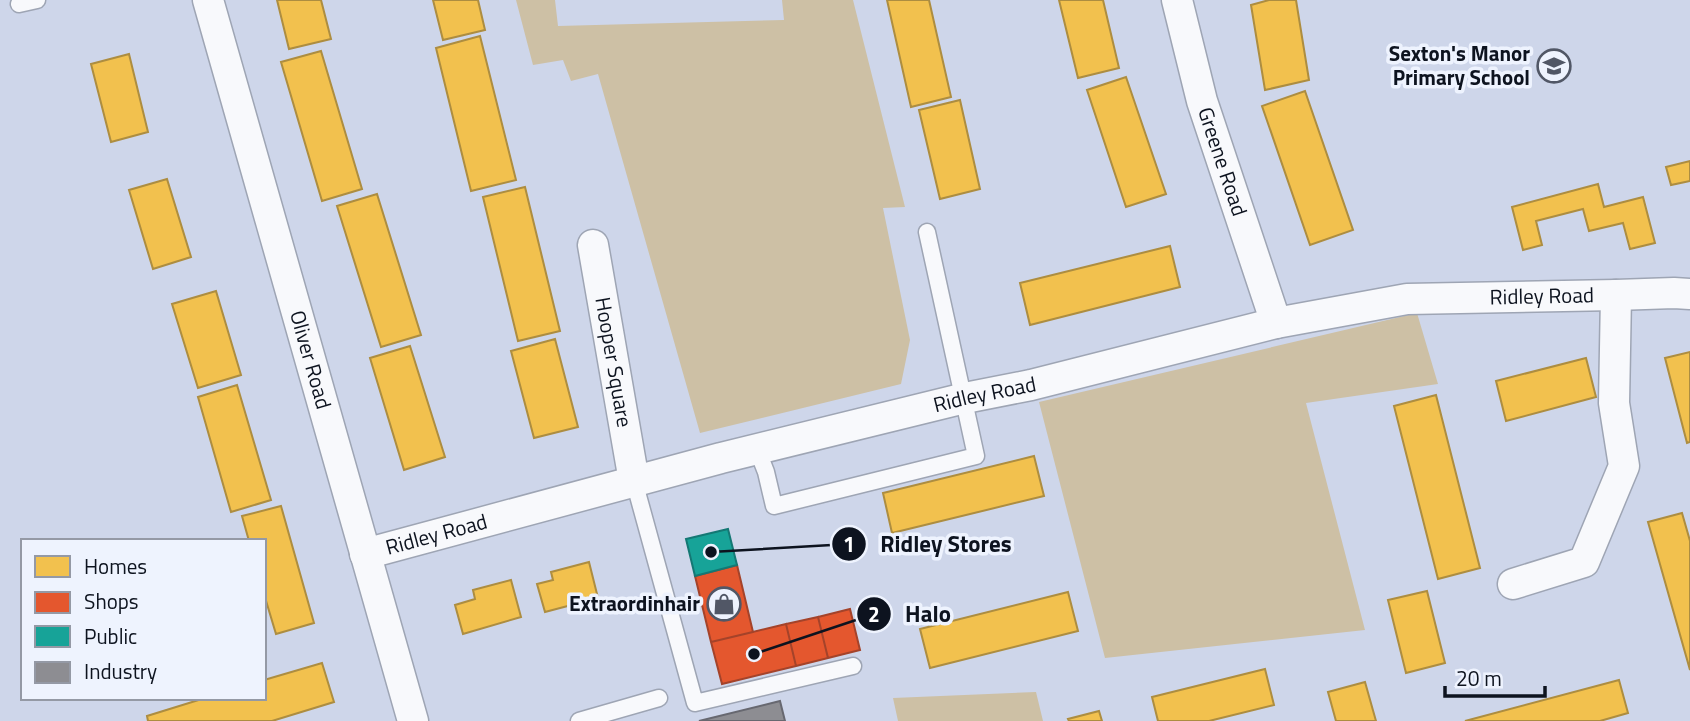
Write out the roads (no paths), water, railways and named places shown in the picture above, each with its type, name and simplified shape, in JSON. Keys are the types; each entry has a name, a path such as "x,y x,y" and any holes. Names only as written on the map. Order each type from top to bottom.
{"street":[{"name":"Oliver Road","path":"208,0 413,721"},
{"name":"Greene Road","path":"1177,0 1202,102 1276,323"},
{"name":"Hooper Square","path":"593,245 634,481"},
{"name":"Ridley Road","path":"365,554 757,449 965,398 1031,385 1276,323 1407,299 1690,294"},
{"name":"Ridley Road","path":"1513,584 1584,562 1624,467 1614,403 1616,295"}],"lane":[{"path":"19,4 37,0"},
{"path":"757,449 774,506 976,456 927,232"},
{"path":"634,481 695,703 853,666"},
{"path":"579,721 659,698"}],"place":[{"name":"Sexton's Manor Primary School","path":"1554,66"},
{"name":"Ridley Stores","path":"711,552"},
{"name":"Extraordinhair","path":"724,604"},
{"name":"Halo","path":"754,654"}]}
